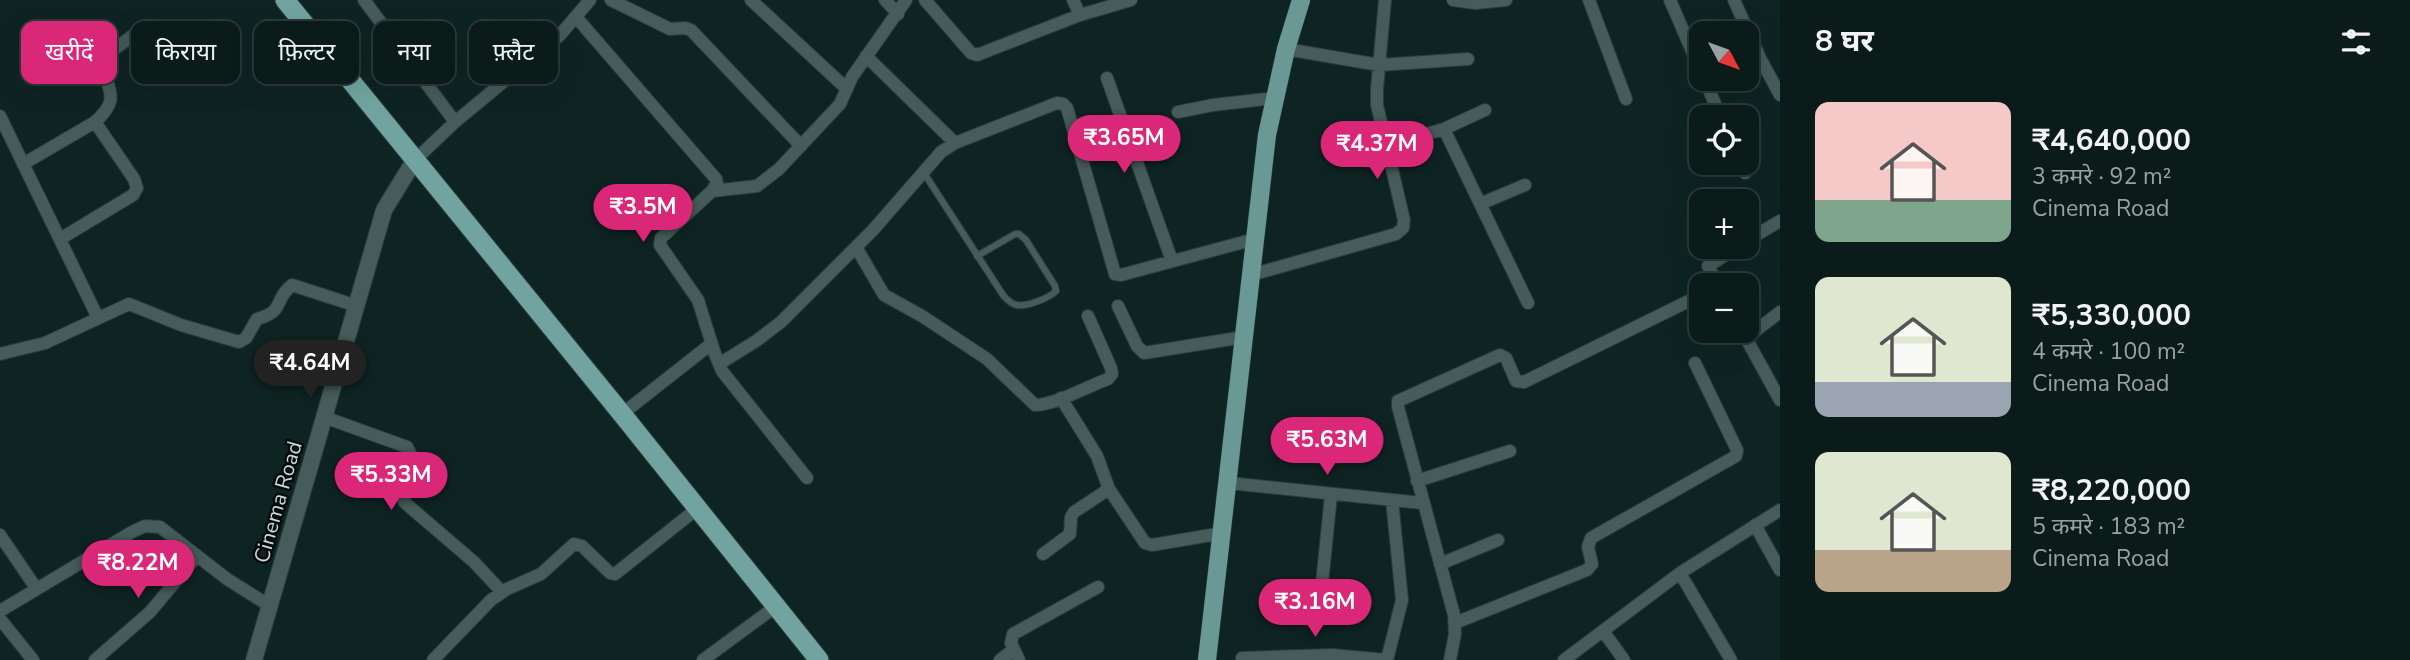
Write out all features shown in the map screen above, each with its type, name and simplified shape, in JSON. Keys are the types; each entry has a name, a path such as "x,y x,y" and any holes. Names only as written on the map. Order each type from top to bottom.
{"highway":[{"path":"285,0 819,660"}],"main road":[{"path":"1207,660 1268,135 1286,49 1301,0"}],"street":[{"path":"364,0 456,122"},
{"path":"414,161 560,35 590,0"},
{"path":"611,0 670,29 691,30 801,146"},
{"path":"751,0 847,89"},
{"path":"885,0 898,14"},
{"path":"712,191 757,186 779,169 834,111 852,77 906,0"},
{"path":"925,0 971,53 976,55 1080,15 1131,0"},
{"path":"1073,0 1080,15"},
{"path":"1251,275 1400,231 1404,225 1377,105 1385,0"},
{"path":"1453,0 1475,3 1506,0"},
{"path":"1589,0 1626,99"},
{"path":"1670,0 1689,44"},
{"path":"1734,0 1760,60 1780,95"},
{"path":"576,17 714,174 717,183 712,191 664,235 660,243 698,300 719,364 807,478"},
{"path":"23,164 95,122 108,109 112,96 103,60 131,37"},
{"path":"1286,49 1378,65 1468,59"},
{"path":"866,56 956,143"},
{"path":"1107,78 1172,261"},
{"path":"1178,112 1275,98"},
{"path":"719,364 770,331 856,247 941,152 956,143 1057,103 1067,108 1114,272 1122,275 1255,239"},
{"path":"1385,146 1444,129 1485,110"},
{"path":"0,116 98,318"},
{"path":"60,239 132,195 137,188 134,179 95,122"},
{"path":"1444,129 1528,303"},
{"name":"Cinema Road","path":"254,660 384,210 414,161"},
{"path":"1480,204 1525,185"},
{"path":"1759,233 1780,221"},
{"path":"856,247 887,298 922,316 987,359 1032,403 1042,405 1108,379 1112,374 1088,316"},
{"path":"1712,273 1708,266 1719,259"},
{"path":"0,355 45,343 123,305 131,304 181,325 239,342 246,338 257,319 271,315 292,285 357,306"},
{"path":"1450,660 1455,623 1422,503 1398,401 1500,355 1506,358 1517,381 1524,382 1689,301"},
{"path":"1118,306 1137,346 1144,353 1244,337"},
{"path":"1759,325 1780,312"},
{"path":"1749,343 1780,400"},
{"path":"622,414 711,344"},
{"path":"1455,623 1587,570 1592,564 1588,547 1591,538 1736,456 1738,450 1695,363"},
{"path":"1061,398 1097,456 1109,489 1147,544 1156,545 1223,533"},
{"path":"324,417 407,447 412,457 404,502 483,571 502,592"},
{"path":"1417,481 1510,452"},
{"path":"1229,484 1422,503"},
{"path":"1043,554 1070,534 1074,512 1109,489"},
{"path":"1321,593 1331,495"},
{"path":"1242,658 1332,655 1387,660 1402,600 1392,500"},
{"path":"432,660 502,592 541,574 571,546 577,544 610,573 615,574 698,508"},
{"path":"1564,660 1680,573 1780,510"},
{"path":"1755,525 1780,570"},
{"path":"0,611 145,526 160,527 227,579 270,606"},
{"path":"0,536 36,588"},
{"path":"1440,564 1498,540"},
{"path":"95,660 150,612 197,556"},
{"path":"1680,573 1731,660"},
{"path":"1000,660 1016,655 1011,640 1017,631 1098,587"},
{"path":"704,660 775,607"},
{"path":"0,619 33,660"},
{"path":"1603,631 1624,660"}],"lane":[{"path":"923,171 1003,295 1014,304 1022,305 1050,296 1056,291 1029,245 1019,234 978,256"}]}
